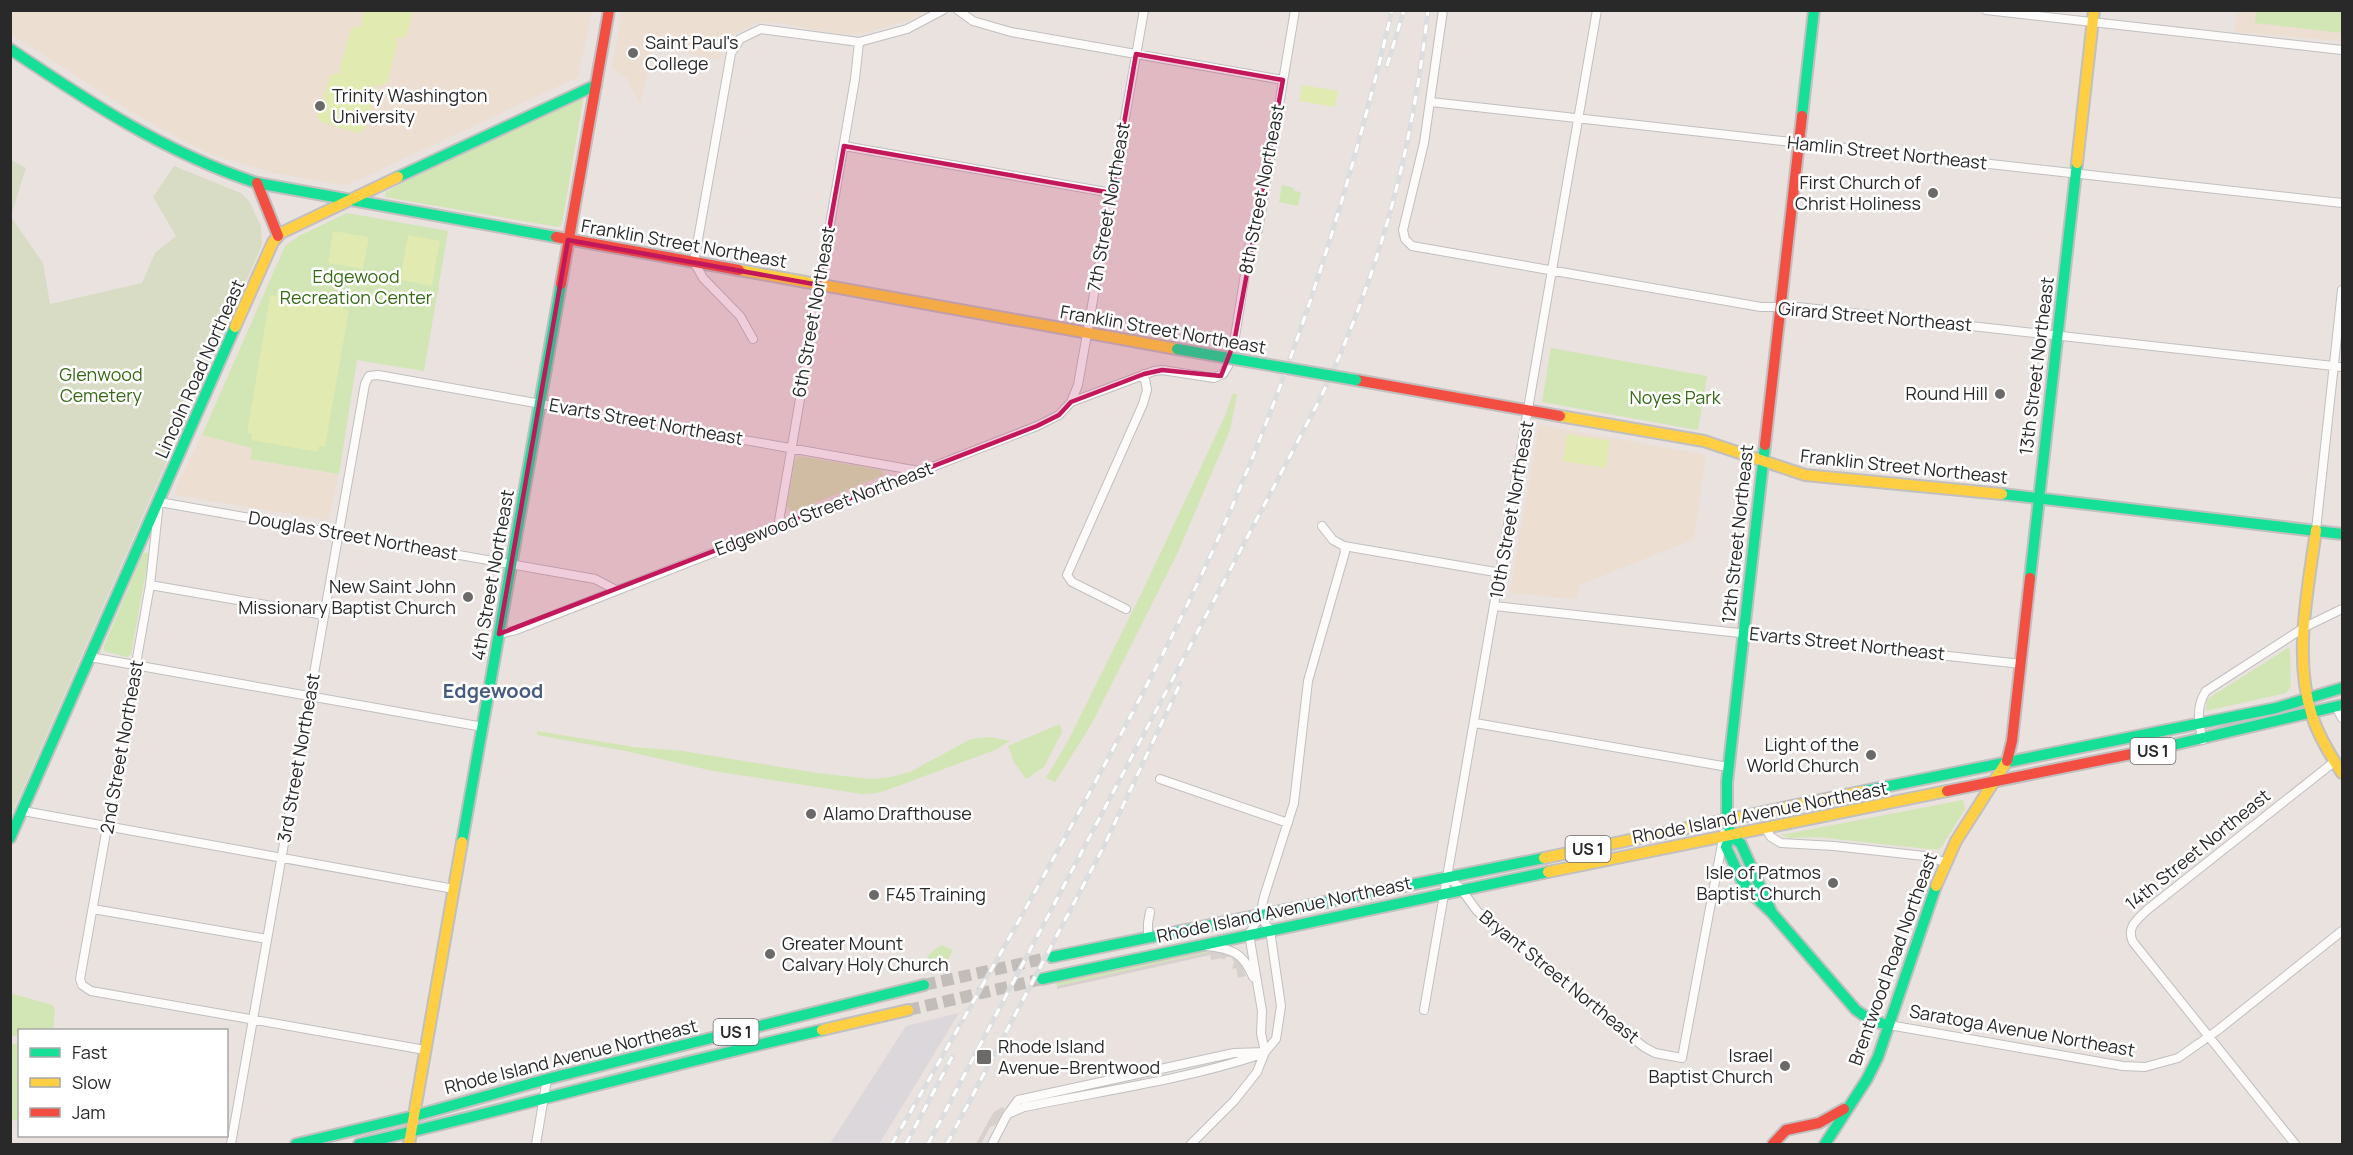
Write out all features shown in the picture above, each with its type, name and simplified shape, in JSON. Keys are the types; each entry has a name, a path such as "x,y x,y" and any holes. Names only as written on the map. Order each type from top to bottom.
{"street":[{"name":"4th Street Northeast","path":"409,1144 609,10"},
{"path":"753,339 740,316 703,278 693,262 729,58 735,45 747,35 761,29 859,42 907,29 943,10"},
{"path":"958,10 973,21 1011,32 1283,81"},
{"name":"7th Street Northeast","path":"1071,402 1078,385 1144,10"},
{"name":"8th Street Northeast","path":"1228,366 1234,343 1250,243 1257,231 1295,10"},
{"path":"1431,102 1443,10"},
{"name":"10th Street Northeast","path":"1425,1010 1597,10"},
{"name":"12th Street Northeast","path":"1727,820 1728,767 1814,10"},
{"path":"1986,10 2343,50"},
{"name":"13th Street Northeast","path":"2007,761 2012,741 2021,664 2094,10"},
{"name":"6th Street Northeast","path":"778,527 844,146 859,42"},
{"name":"Franklin Street Northeast","path":"10,49 144,136 192,160 257,183 1087,333 1704,441 1738,450 1797,473 1826,478 2039,499 2343,534"},
{"path":"257,183 278,236 291,227 347,200 596,84"},
{"name":"Hamlin Street Northeast","path":"1431,102 2343,203"},
{"name":"Girard Street Northeast","path":"1431,102 1420,164 1403,230 1405,239 1412,246 1721,302 2057,335 2338,367"},
{"path":"844,146 1112,193"},
{"name":"Lincoln Road Northeast","path":"10,838 273,242 278,236"},
{"path":"2343,290 2338,367 2316,530 2302,662 2306,700 2310,712 2334,762 2343,773"},
{"name":"Edgewood Street Northeast","path":"499,634 516,630 1055,418 1071,402 1144,374 1162,370 1214,378 1223,374 1228,366"},
{"path":"1126,609 1070,580 1067,575 1143,404 1147,390 1144,374"},
{"name":"Evarts Street Northeast","path":"372,375 919,471"},
{"name":"3rd Street Northeast","path":"231,1144 365,384 367,378 372,375"},
{"name":"Douglas Street Northeast","path":"159,502 595,579 616,590"},
{"name":"2nd Street Northeast","path":"159,502 150,585 80,979 85,989 253,1020"},
{"path":"1322,526 1333,540 1344,546 1501,573"},
{"path":"1265,1052 1261,1034 1262,1011 1249,934 1260,916 1296,794 1308,681 1345,552 1344,546"},
{"path":"150,585 324,615"},
{"name":"Evarts Street Northeast","path":"1495,606 2021,664"},
{"path":"2203,740 2198,723 2200,705 2206,691 2305,627 2343,609"},
{"path":"90,657 483,727"},
{"name":"Rhode Island Avenue Northeast","path":"1052,957 1449,878 2198,723 2306,700 2343,688"},
{"path":"2339,706 2343,718"},
{"name":"Rhode Island Avenue Northeast","path":"1042,979 1446,892 2203,740 2339,706"},
{"path":"1475,723 1728,767"},
{"path":"2125,737 2129,755"},
{"name":"Brentwood Road Northeast","path":"1825,1144 1872,1069 1945,862 2007,761"},
{"name":"14th Street Northeast","path":"2295,1144 2133,942 2130,935 2131,927 2147,909 2334,762"},
{"path":"1160,779 1288,823"},
{"path":"23,811 454,889"},
{"name":"Saratoga Avenue Northeast","path":"1727,820 1727,836 1741,844 1772,913 1856,1010 1872,1021 1889,1025 2135,1067 2151,1066 2171,1060 2208,1037 2343,931"},
{"path":"1765,828 1771,837 1781,843 1834,846 1913,855 1945,862"},
{"name":"Bryant Street Northeast","path":"1449,878 1461,889 1477,911 1644,1047 1655,1053 1682,1058 1727,836"},
{"path":"93,909 267,939"},
{"path":"1149,938 1147,926 1150,912"},
{"path":"1191,1144 1233,1101 1257,1072 1265,1052 1275,1039 1281,1006 1269,930 1260,916"},
{"path":"1194,945 1235,952 1243,958 1250,969 1259,990"},
{"name":"Rhode Island Avenue Northeast","path":"296,1144 414,1116 547,1079 924,985"},
{"name":"Rhode Island Avenue Northeast","path":"359,1144 735,1049 908,1010"},
{"path":"253,1020 425,1050"},
{"path":"992,1144 1007,1115 1024,1107 1235,1063 1265,1052"},
{"path":"536,1144 547,1079"},
{"name":"Brentwood Road Northeast","path":"1773,1144 1786,1130 1819,1123 1847,1107"},
{"path":"1807,1126 1825,1144"}],"highlighted area":[{"path":"1136,54 1283,80 1234,343 1221,376 1162,370 1144,374 1071,402 1059,415 1037,426 499,634 568,240 819,285 844,146 1112,193"}],"shaded area":[{"name":"Saint Paul's College","path":"622,10 927,11 906,21 862,34 838,34 778,23 759,22 735,34 719,60 654,46 640,104 626,77 612,68"},
{"name":"Trinity Washington University","path":"10,11 592,11 578,77 343,185 274,173 210,154 178,138 137,115 11,34"},
{"path":"2237,11 2342,11 2342,41 2235,32"},
{"path":"1539,425 1706,455 1694,539 1579,585 1576,599 1510,593"},
{"path":"202,435 252,448 251,459 339,474 328,520 175,495 177,485"},
{"path":"1209,949 1225,950 1240,961 1246,976 1238,978 1236,968 1232,969 1234,962 1231,957 1226,957 1224,960 1222,958 1211,960 1210,955 1057,989 1057,986 1209,952"},
{"path":"959,1013 879,1144 830,1144 906,1026"},
{"path":"1004,1108 1003,1113 996,1125 990,1127 981,1144 976,1144 993,1113"}],"green space":[{"path":"364,11 413,11 407,34 401,39 394,37 398,42 387,82 381,86 373,84 376,90 365,129 358,133 321,122 317,116 330,76 337,73 342,74 340,68 351,29 358,26 363,27 361,21"},
{"path":"2256,11 2342,11 2342,33 2255,23"},
{"path":"1302,85 1338,91 1335,107 1299,101"},
{"path":"583,100 562,224 558,227 385,197 386,192 398,185"},
{"path":"11,160 26,168 11,215"},
{"name":"Glenwood Cemetery","path":"174,166 241,193 249,201 261,226 262,245 11,816 11,217 43,263 50,304 142,283 155,253 176,236 153,197"},
{"path":"1282,185 1301,192 1298,206 1279,202"},
{"name":"Edgewood Recreation Center","path":"347,213 448,231 424,371 357,360 339,474 250,459 252,448 202,435 285,246 299,236"},
{"path":"333,231 369,237 363,269 328,263"},
{"path":"408,235 440,241 432,286 400,280"},
{"path":"278,290 344,302 343,309 349,310 325,447 319,446 318,452 251,440 252,434 247,433 270,296 276,296"},
{"name":"Noyes Park","path":"1551,348 1707,376 1698,430 1542,402"},
{"path":"1233,393 1237,395 1230,430 1178,552 1091,725 1055,782 1046,778 1068,741 1143,590 1225,416"},
{"path":"1567,434 1610,441 1606,468 1563,461"},
{"path":"799,456 881,470 884,475 792,512 787,506 795,460"},
{"path":"147,552 149,555 131,654 127,657 104,651 104,646 143,554"},
{"path":"2288,648 2290,649 2291,686 2286,693 2206,711 2207,700 2212,696"},
{"path":"1060,724 1062,732 1044,767 1026,779 1014,762 1008,746"},
{"path":"537,731 634,747 683,751 817,773 871,779 910,772 971,739 991,737 1010,741 995,750 890,789 862,794 713,771 626,751 537,735"},
{"path":"1963,800 1965,809 1942,846 1937,850 1818,837 1790,838 1781,835"},
{"path":"942,945 953,950 947,962 926,968 927,957"},
{"path":"1209,949 1210,952 1057,986 1056,983"},
{"path":"10,993 52,1005 55,1009 53,1029 18,1029 18,1034 11,1037"},
{"path":"18,1043 18,1121 10,1119 11,1045"}],"tunnel":[{"path":"924,985 1052,957"},
{"path":"908,1010 1042,979"}],"railway":[{"path":"892,1144 1102,770 1213,550 1268,419 1316,284 1357,148 1392,10"},
{"path":"1387,66 1404,10"},
{"path":"928,1144 1320,399 1360,304 1391,209 1413,113 1428,10"},
{"path":"947,1144 1104,846 1180,684"},
{"path":"906,1144 952,1057"}],"traffic: fast":[{"path":"1802,116 1814,10"},
{"path":"10,49 129,125 191,157 257,183 556,237"},
{"path":"398,177 596,85"},
{"path":"2030,578 2077,163"},
{"path":"462,842 561,284"},
{"path":"10,838 235,327"},
{"path":"1177,349 1356,380"},
{"path":"1765,445 1727,782 1727,820 1731,835 1741,844 1772,913"},
{"path":"2002,494 2342,534"},
{"path":"1864,791 2276,708 2342,688"},
{"path":"2156,749 2342,705"},
{"path":"1731,835 1726,847 1741,879 1751,893 1772,913 1856,1010 1872,1021 1889,1025"},
{"path":"1052,957 1544,858"},
{"path":"1042,979 1548,872"},
{"path":"1825,1144 1867,1079 1878,1057 1936,886"},
{"path":"296,1144 414,1116 551,1078 924,985"},
{"path":"359,1144 822,1030"}],"traffic: slow":[{"path":"2077,163 2094,10"},
{"path":"235,327 273,242 281,233 398,177"},
{"path":"739,270 1177,349"},
{"path":"1560,416 1704,441 1805,475 2002,494"},
{"path":"2316,530 2306,600 2303,670 2306,694 2315,724 2325,746 2342,773"},
{"path":"1936,886 1956,841 2007,761"},
{"path":"1544,858 1864,791"},
{"path":"1548,872 1947,791"},
{"path":"409,1144 462,842"},
{"path":"822,1030 908,1010"}],"traffic: jam":[{"path":"561,284 609,10"},
{"path":"1765,445 1802,116"},
{"path":"257,183 278,236"},
{"path":"556,237 739,270"},
{"path":"1356,380 1560,416"},
{"path":"2007,761 2012,741 2030,578"},
{"path":"1947,791 2156,749"},
{"path":"1773,1144 1786,1130 1819,1123 1844,1109"}],"place":[{"name":"Saint Paul's College","path":"633,53"},
{"name":"Trinity Washington University","path":"320,106"},
{"name":"First Church of Christ Holiness","path":"1933,193"},
{"name":"Round Hill","path":"2000,394"},
{"name":"New Saint John Missionary Baptist Church","path":"468,597"},
{"name":"Light of the World Church","path":"1871,755"},
{"name":"Alamo Drafthouse","path":"811,814"},
{"name":"Isle of Patmos Baptist Church","path":"1833,883"},
{"name":"F45 Training","path":"874,895"},
{"name":"Greater Mount Calvary Holy Church","path":"770,954"},
{"name":"Rhode Island Avenue–Brentwood","path":"984,1057"},
{"name":"Israel Baptist Church","path":"1785,1066"}],"district":[{"name":"Edgewood","path":"493,691"}]}
